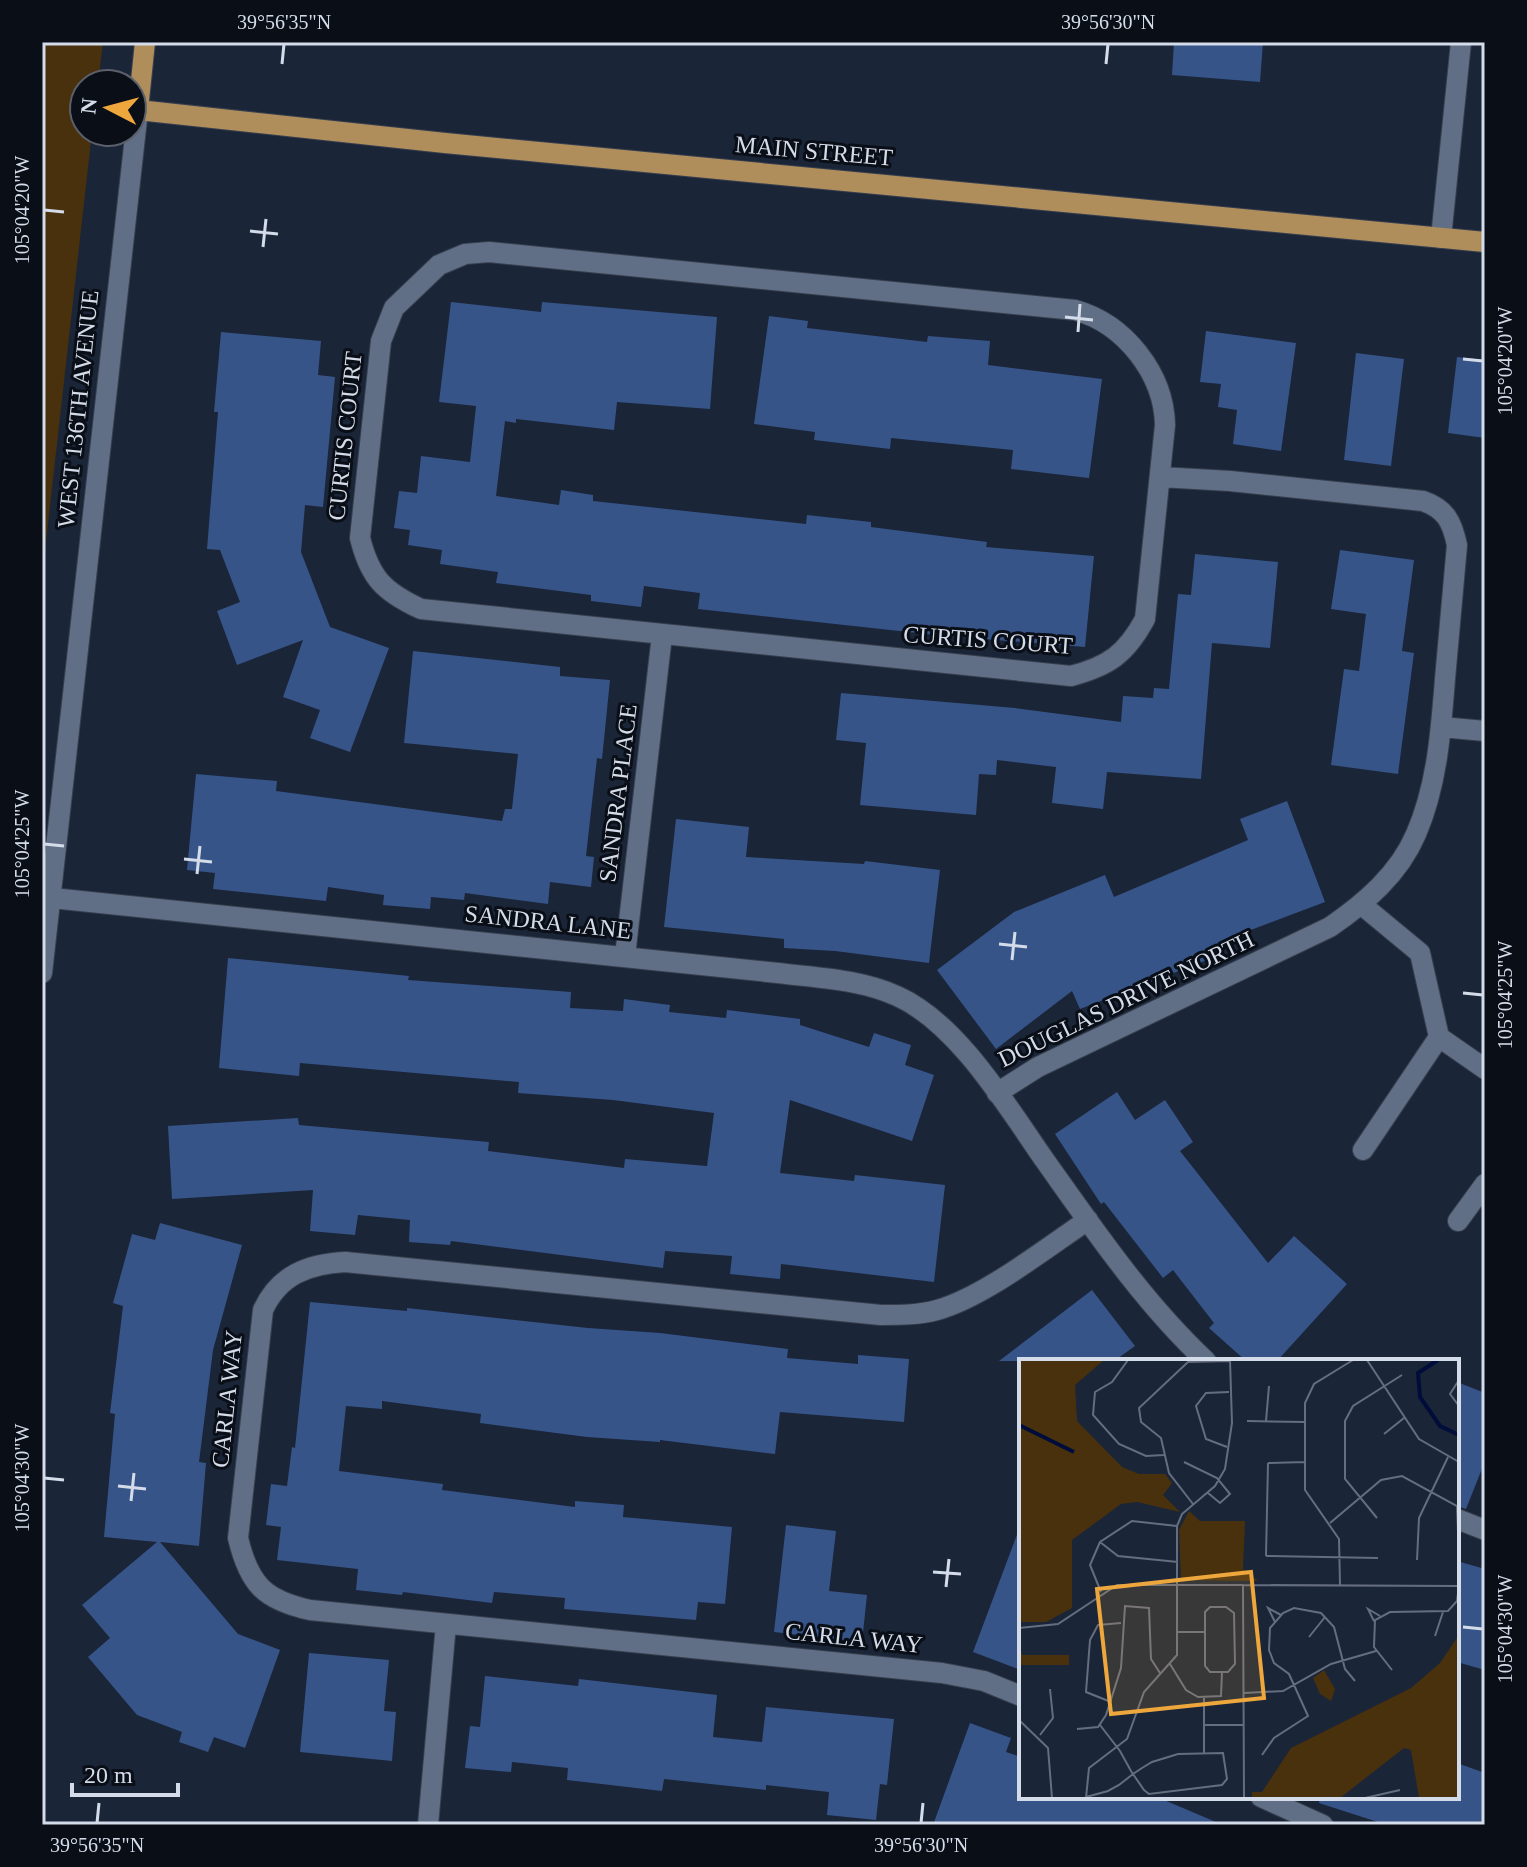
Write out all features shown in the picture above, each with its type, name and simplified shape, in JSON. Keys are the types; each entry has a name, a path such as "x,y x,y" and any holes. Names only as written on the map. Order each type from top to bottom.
{"main road":[{"name":"WEST 136TH AVENUE","path":"142,68 145,42"},
{"name":"MAIN STREET","path":"148,111 445,143 1485,242"}],"street":[{"path":"1441,238 1461,42"},
{"name":"WEST 136TH AVENUE","path":"42,973 46,898 134,148"},
{"name":"CURTIS COURT","path":"489,252 1075,310 1088,314 1118,332 1140,355 1157,384 1165,417 1160,477 1145,619 1134,638 1116,657 1097,669 1071,676 421,609 395,598 375,578 366,561 360,538 381,341 394,308 439,265 465,254 489,252"},
{"path":"1160,477 1423,501 1437,506 1451,521 1457,545 1441,727 1485,731"},
{"name":"SANDRA PLACE","path":"625,956 662,635"},
{"name":"DOUGLAS DRIVE NORTH","path":"1204,1359 1137,1285 997,1093 1038,1067 1330,927 1362,905 1393,873 1415,836 1430,794 1441,727"},
{"name":"SANDRA LANE","path":"46,898 625,956 857,983 897,996 927,1013 947,1030 997,1093"},
{"path":"1362,905 1420,953 1439,1037 1485,1069"},
{"path":"1363,1150 1439,1037"},
{"path":"1458,1221 1485,1184"},
{"name":"CARLA WAY","path":"1019,1695 984,1681 942,1673 310,1610 286,1605 267,1595 253,1581 244,1563 238,1538 263,1310 269,1297 286,1278 305,1268 345,1262 881,1315 911,1315 937,1310 971,1297 1088,1220"},
{"path":"1459,1520 1485,1530"},
{"path":"428,1825 446,1624"},
{"path":"1265,1799 1323,1825"}],"shaded area":[{"path":"42,42 103,42 100,68 68,68 68,148 90,148 42,577"}],"building":[{"path":"1174,42 1263,42 1260,82 1172,75"},
{"path":"451,302 541,312 542,302 717,317 710,409 617,402 614,430 516,419 516,423 505,421 496,496 559,505 561,490 593,495 593,501 806,524 807,515 871,522 871,527 987,542 986,547 1094,556 1085,647 945,636 698,609 700,593 644,586 641,607 591,601 591,595 496,583 498,572 440,564 442,550 408,545 410,530 394,528 399,491 417,493 421,456 470,462 476,406 439,402"},
{"path":"769,316 808,321 807,328 927,342 928,336 990,341 988,365 1102,379 1089,478 1011,469 1013,450 891,438 890,449 814,440 815,432 754,424"},
{"path":"1206,331 1296,343 1281,451 1233,444 1237,410 1218,407 1221,384 1200,382"},
{"path":"221,332 321,341 318,375 335,377 323,507 305,505 301,552 330,627 389,648 350,752 310,738 320,710 283,697 303,640 237,665 217,611 240,602 220,550 207,549"},
{"path":"1356,353 1404,359 1391,466 1344,460"},
{"path":"1457,357 1485,360 1485,438 1448,433"},
{"path":"1340,550 1414,560 1402,651 1414,653 1398,774 1331,765 1344,669 1359,671 1366,614 1331,609"},
{"path":"1195,554 1278,562 1270,648 1212,643 1201,779 1107,772 1103,809 1052,803 1056,767 997,760 996,775 979,774 976,815 860,805 866,743 836,740 841,693 1015,708 1121,722 1123,696 1153,698 1154,688 1169,689 1178,594 1191,595"},
{"path":"413,651 560,667 560,676 610,680 602,759 597,758 586,856 594,857 591,887 550,882 548,904 465,893 464,900 431,897 430,909 383,905 384,895 328,887 326,901 213,889 215,873 187,870 196,774 277,781 276,791 502,821 505,809 512,809 518,754 404,743"},
{"path":"1287,801 1325,902 1240,934 1243,941 1213,954 1215,957 1080,1009 1072,991 996,1049 937,970 1014,912 1105,875 1114,897 1248,840 1240,819"},
{"path":"676,819 749,827 746,857 864,864 865,861 940,870 929,963 784,948 784,939 664,927"},
{"path":"228,958 409,976 408,980 571,992 570,1008 623,1011 624,999 670,1005 669,1012 726,1018 727,1010 800,1019 800,1025 869,1047 874,1033 911,1045 905,1065 934,1075 912,1141 790,1100 780,1173 854,1181 855,1175 945,1185 934,1282 781,1264 780,1279 730,1274 732,1256 665,1251 663,1268 451,1241 450,1245 409,1242 410,1220 358,1215 355,1235 310,1231 313,1190 172,1199 168,1126 298,1118 299,1125 489,1142 488,1151 624,1168 625,1159 707,1166 714,1113 613,1100 518,1093 519,1082 300,1063 299,1076 219,1068"},
{"path":"1117,1092 1135,1120 1165,1100 1193,1142 1180,1151 1268,1263 1294,1236 1347,1284 1279,1359 1244,1359 1209,1328 1214,1323 1173,1270 1163,1278 1104,1202 1101,1204 1055,1134"},
{"path":"160,1223 242,1245 213,1350 199,1462 206,1463 199,1546 160,1542 238,1634 280,1650 245,1748 214,1737 208,1752 179,1742 182,1732 137,1715 88,1657 110,1638 82,1605 157,1542 104,1537 115,1414 110,1413 123,1306 113,1303 132,1234 155,1240"},
{"path":"1092,1290 1135,1346 1117,1359 999,1361"},
{"path":"310,1302 407,1311 407,1308 660,1333 788,1349 787,1358 858,1364 858,1355 909,1359 904,1422 780,1412 775,1454 660,1440 587,1437 480,1423 481,1414 382,1401 382,1409 346,1406 339,1471 443,1484 442,1490 575,1507 575,1501 624,1505 623,1517 732,1527 725,1604 698,1602 696,1620 564,1609 565,1598 494,1592 492,1603 403,1592 402,1595 356,1590 358,1569 277,1560 281,1527 266,1525 271,1484 287,1486 292,1447 295,1448"},
{"path":"1459,1383 1485,1393 1485,1461 1466,1509 1459,1507"},
{"path":"786,1525 836,1531 829,1591 867,1595 862,1642 774,1632"},
{"path":"1018,1532 1019,1532 1019,1669 973,1652"},
{"path":"1459,1562 1485,1569 1485,1670 1459,1663"},
{"path":"309,1653 389,1660 384,1711 396,1712 392,1761 300,1752"},
{"path":"485,1676 578,1686 579,1679 717,1695 713,1737 762,1742 766,1707 894,1719 887,1785 880,1784 876,1820 827,1815 829,1792 766,1785 766,1790 664,1779 662,1791 567,1780 568,1768 512,1762 511,1772 465,1768 470,1726 480,1727"},
{"path":"970,1723 1011,1738 1006,1752 1019,1756 1019,1799 1162,1799 1223,1825 933,1825"},
{"path":"1459,1764 1485,1773 1485,1825 1387,1825 1319,1803 1320,1799 1459,1799"}]}
